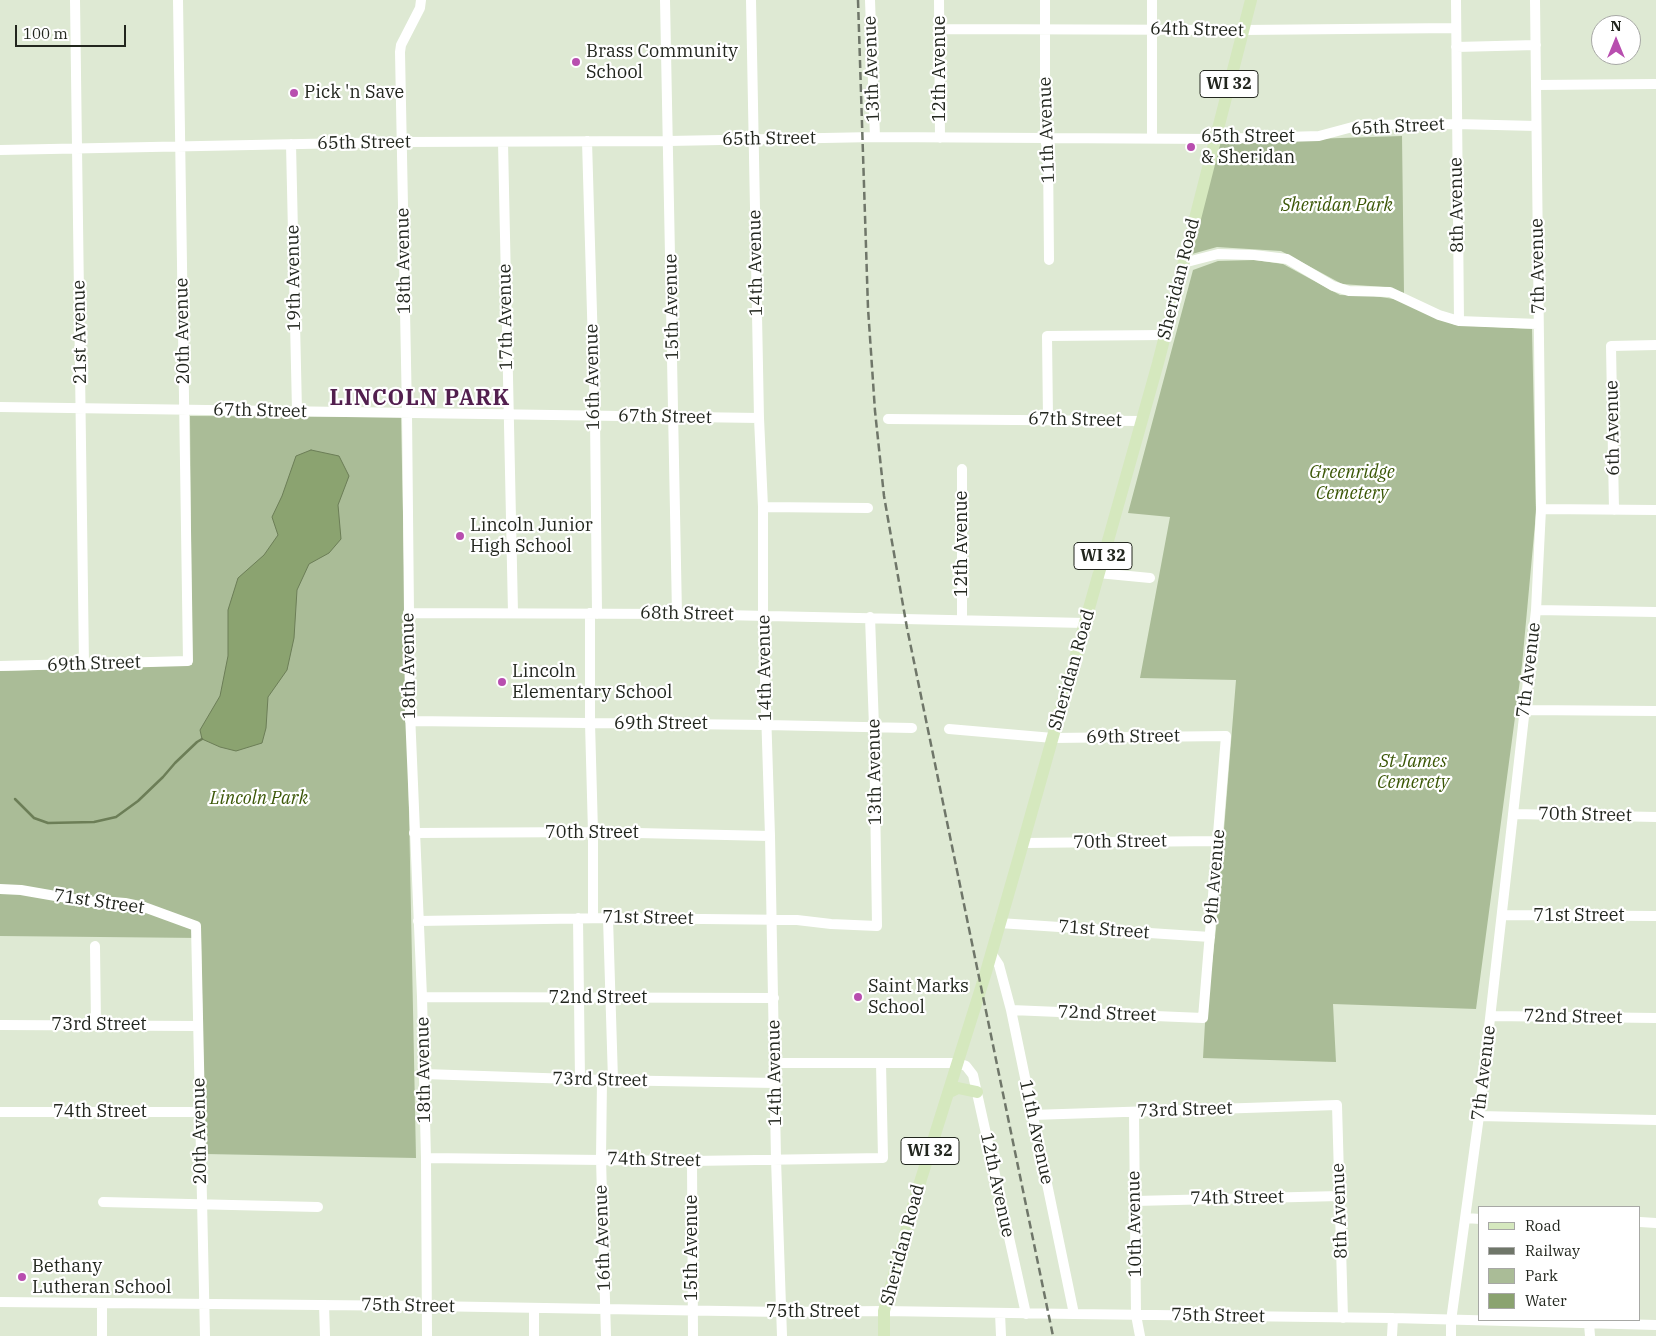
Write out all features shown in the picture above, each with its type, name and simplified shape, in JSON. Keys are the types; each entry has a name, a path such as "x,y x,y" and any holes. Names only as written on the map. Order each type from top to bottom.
{"main road":[{"name":"Sheridan Road","path":"884,1336 884,1311 916,1195 958,1063 1023,844 1142,421 1251,0"},
{"path":"948,1093 958,1088 977,1092"}],"street":[{"name":"21st Avenue","path":"75,0 84,664"},
{"name":"20th Avenue","path":"178,0 188,661"},
{"name":"18th Avenue","path":"421,0 415,20 404,39 400,52 407,413 410,720 422,998 426,1158 427,1336"},
{"name":"15th Avenue","path":"665,0 677,614"},
{"name":"14th Avenue","path":"751,0 759,418 763,507 763,616 782,1336"},
{"name":"13th Avenue","path":"870,0 875,138"},
{"name":"12th Avenue","path":"939,0 940,138"},
{"name":"11th Avenue","path":"1045,0 1045,139 1048,152 1049,260"},
{"path":"1152,0 1152,138"},
{"name":"8th Avenue","path":"1456,0 1459,321"},
{"name":"7th Avenue","path":"1451,1336 1451,1321 1479,1116 1536,610 1541,509 1535,0"},
{"name":"64th Street","path":"939,29 1242,30 1456,28"},
{"path":"1456,47 1536,45"},
{"path":"1536,85 1656,84"},
{"name":"65th Street","path":"0,150 402,142 875,138 1215,139 1319,136 1360,125 1456,124 1536,126"},
{"name":"16th Avenue","path":"587,141 595,416 594,613 590,723 594,832 593,918"},
{"name":"17th Avenue","path":"503,142 512,612"},
{"name":"19th Avenue","path":"291,144 297,411"},
{"path":"1183,263 1218,254 1254,255 1287,259 1332,286 1349,292 1390,292 1439,315 1459,321 1538,324"},
{"path":"1048,419 1047,336 1165,335"},
{"name":"6th Avenue","path":"1614,510 1612,346 1656,345"},
{"name":"67th Street","path":"0,407 759,418"},
{"name":"67th Street","path":"888,418 1142,421"},
{"name":"12th Avenue","path":"962,469 962,619"},
{"path":"763,507 868,508"},
{"path":"1541,509 1656,510"},
{"path":"1098,573 1150,578"},
{"path":"1536,610 1656,612"},
{"name":"68th Street","path":"408,612 677,614 1085,622"},
{"name":"13th Avenue","path":"870,617 877,926"},
{"name":"69th Street","path":"0,666 188,661"},
{"path":"1524,710 1656,711"},
{"name":"69th Street","path":"410,720 912,728"},
{"name":"69th Street","path":"949,729 1053,738 1226,736"},
{"name":"9th Avenue","path":"1203,1018 1226,736"},
{"name":"70th Street","path":"1514,814 1656,817"},
{"name":"70th Street","path":"414,833 594,832 770,836"},
{"name":"70th Street","path":"1023,844 1218,841"},
{"name":"71st Street","path":"0,889 28,891 83,901 110,901 144,907 196,926"},
{"name":"71st Street","path":"1502,915 1656,916"},
{"path":"578,918 580,1080"},
{"path":"608,918 612,998 613,1080"},
{"name":"71st Street","path":"418,921 608,918 772,920 877,926"},
{"name":"71st Street","path":"999,923 1210,937"},
{"name":"20th Avenue","path":"196,926 204,1336"},
{"path":"95,946 96,1025"},
{"name":"11th Avenue","path":"991,953 1000,965 1011,1010 1074,1314"},
{"name":"72nd Street","path":"422,998 774,998"},
{"name":"72nd Street","path":"1011,1010 1203,1018"},
{"name":"72nd Street","path":"1490,1016 1656,1018"},
{"name":"73rd Street","path":"0,1025 198,1026"},
{"path":"775,1063 958,1063"},
{"name":"74th Street","path":"426,1158 692,1161 883,1158 881,1063"},
{"name":"12th Avenue","path":"958,1063 966,1066 973,1075 1026,1314"},
{"name":"73rd Street","path":"424,1074 580,1080 776,1083"},
{"name":"16th Avenue","path":"602,1080 601,1159 606,1336"},
{"name":"8th Avenue","path":"1337,1105 1343,1318"},
{"name":"73rd Street","path":"1032,1115 1337,1105"},
{"name":"74th Street","path":"0,1112 200,1112"},
{"name":"10th Avenue","path":"1134,1112 1136,1315 1140,1336"},
{"path":"1479,1116 1656,1120"},
{"name":"15th Avenue","path":"692,1161 693,1336"},
{"name":"74th Street","path":"1135,1201 1340,1196"},
{"path":"103,1202 318,1207"},
{"path":"1466,1218 1478,1219"},
{"path":"1641,1222 1656,1223"},
{"name":"75th Street","path":"0,1302 1393,1318 1656,1325"},
{"path":"102,1303 102,1336"},
{"path":"324,1305 324,1336"},
{"path":"534,1308 534,1336"},
{"path":"1000,1314 1001,1336"},
{"path":"1392,1336 1393,1318"},
{"path":"1589,1324 1590,1336"}],"green space":[{"name":"Sheridan Park","path":"1402,136 1404,293 1384,287 1342,284 1281,251 1217,247 1192,254 1219,142"},
{"name":"Greenridge Cemetery","path":"1255,260 1283,264 1340,295 1374,296 1400,300 1455,325 1532,329 1536,513 1522,665 1476,1009 1333,1004 1336,1062 1203,1058 1205,1023 1216,929 1236,680 1140,678 1170,517 1128,513 1193,270 1218,261"},
{"name":"Lincoln Park","path":"190,416 401,417 416,1158 205,1154 201,938 0,936 0,671 192,665"}],"water":[{"path":"311,450 339,456 349,476 338,505 341,539 329,553 309,564 297,590 294,638 287,670 268,697 266,728 262,743 236,751 220,747 202,739 200,730 220,696 228,656 228,610 238,578 264,555 278,535 272,517 282,496 296,456"}],"waterway":[{"path":"15,799 34,818 48,823 94,822 116,817 138,801 175,763 202,739"}],"railway":[{"path":"858,0 868,308 875,411 884,496 907,628 1053,1336"}],"place":[{"name":"Brass Community School","path":"576,62"},
{"name":"Pick 'n Save","path":"294,93"},
{"name":"65th Street & Sheridan","path":"1191,147"},
{"name":"Lincoln Junior High School","path":"460,536"},
{"name":"Lincoln Elementary School","path":"502,682"},
{"name":"Saint Marks School","path":"858,997"},
{"name":"Bethany Lutheran School","path":"22,1277"}],"district":[{"name":"LINCOLN PARK","path":"420,399"}],"park label":[{"name":"St James Cemerety","path":"1413,772"}]}
